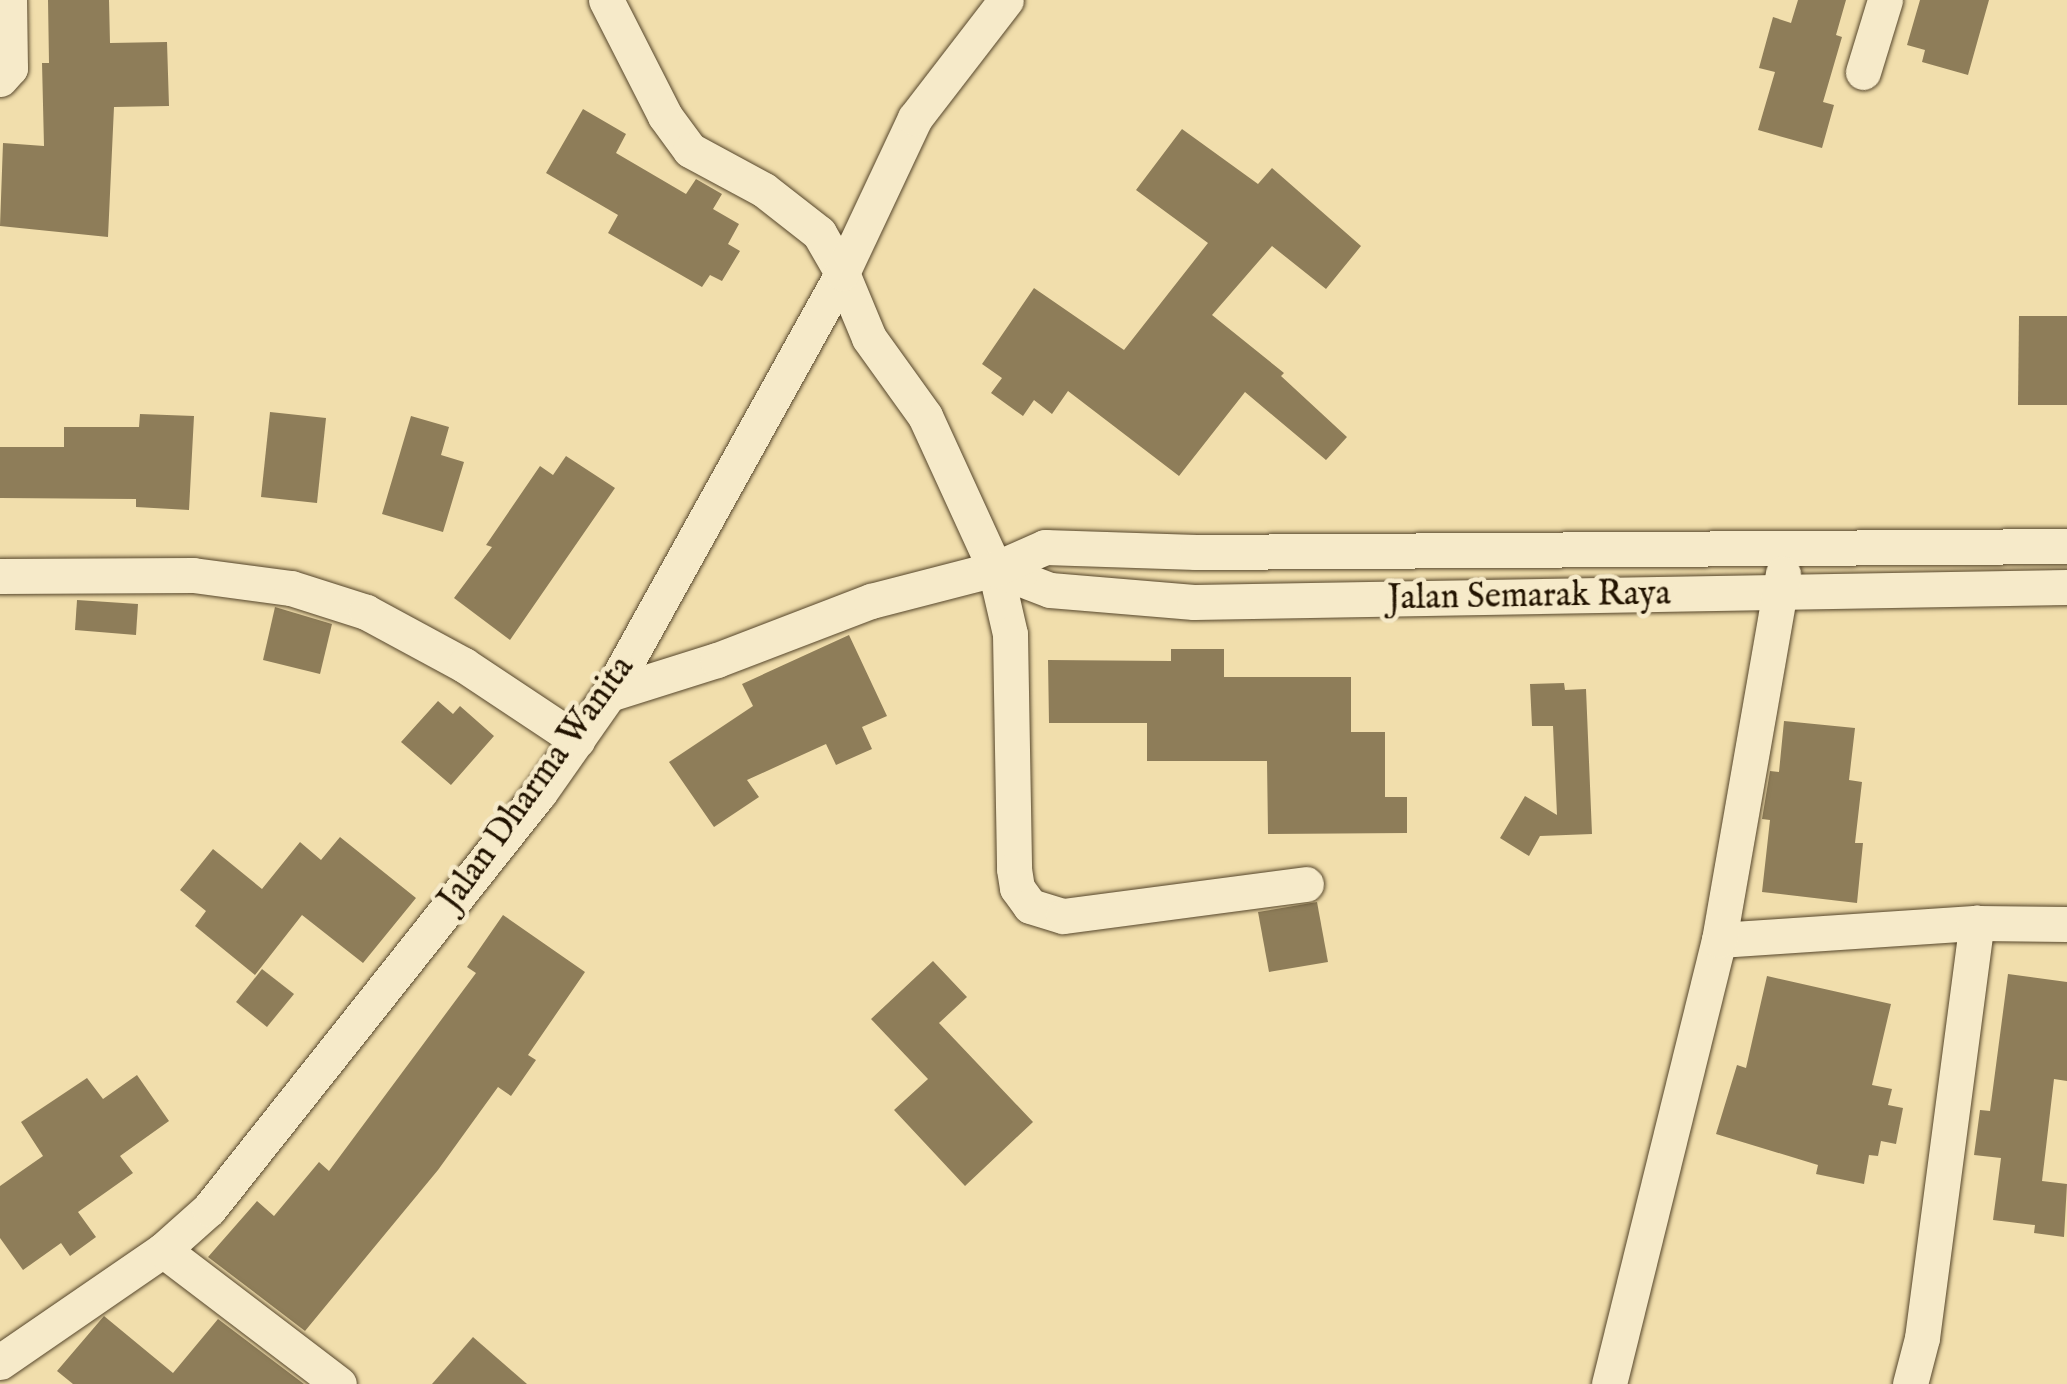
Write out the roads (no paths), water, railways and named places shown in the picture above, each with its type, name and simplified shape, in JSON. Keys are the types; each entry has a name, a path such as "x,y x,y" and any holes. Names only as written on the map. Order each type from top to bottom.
{"street":[{"path":"0,78 10,68 8,0"},
{"path":"606,0 665,116 690,150 791,211 818,233 842,273 870,338 926,416 994,569 1010,634 1014,869 1017,888 1030,906 1063,916 1306,884"},
{"name":"Jalan Dharma Wanita","path":"0,1362 162,1250 209,1209 576,740 609,694 842,273 915,118 1006,0"},
{"path":"1863,72 1885,0"},
{"name":"Jalan Semarak Raya","path":"609,694 717,660 871,601 994,569 1045,548 1196,552 2067,546"},
{"path":"1608,1384 1719,940 1783,593 1783,548"},
{"name":"Jalan Semarak Raya","path":"994,569 1050,590 1194,602 2067,588"},
{"path":"0,576 193,575 291,588 366,612 464,665 576,740"},
{"path":"1719,940 1978,924 2067,924"},
{"path":"1910,1384 1922,1338 1978,924"},
{"path":"162,1250 339,1384"}]}
